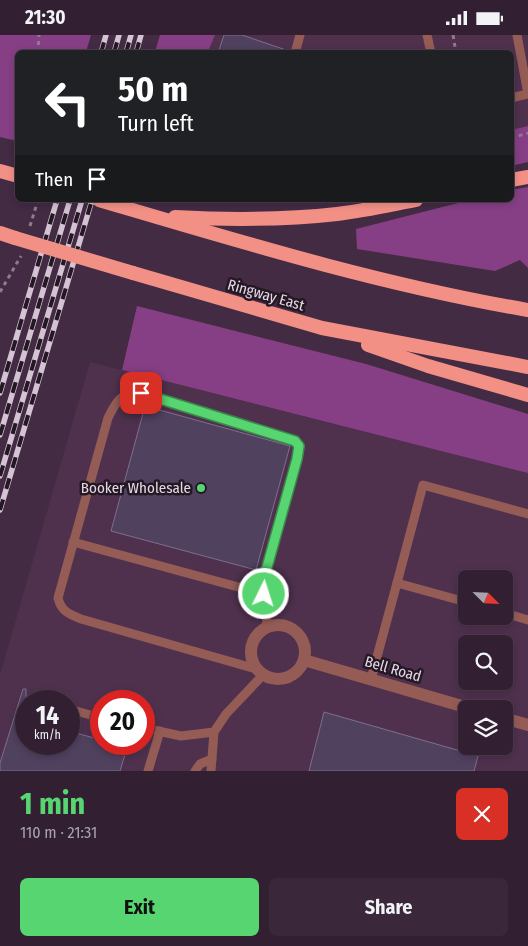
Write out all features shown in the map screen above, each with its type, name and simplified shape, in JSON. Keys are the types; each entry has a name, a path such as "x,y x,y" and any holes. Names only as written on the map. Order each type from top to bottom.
{"highway":[{"path":"0,171 15,175"},
{"path":"514,179 528,177"},
{"path":"106,202 285,255 400,284 528,311"},
{"path":"155,216 223,219 296,218 338,214 405,202"},
{"name":"Ringway East","path":"0,233 322,328 528,367"},
{"path":"322,328 428,366 528,395"}],"street":[{"path":"276,625 290,627 298,633 303,642 304,660 300,669 291,677 277,680 259,672 252,660 250,649 256,636 267,627 276,625"},
{"name":"Bell Road","path":"304,660 458,705"},
{"path":"513,719 527,721"}],"lane":[{"path":"296,50 300,35"},
{"path":"427,35 430,50"},
{"path":"514,97 528,94 517,35"},
{"path":"211,771 214,732 259,672 81,619 67,613 60,606 58,598 108,418 116,403 123,396 141,393 295,441 299,446 264,578 267,627"},
{"path":"371,679 424,485 528,514"},
{"path":"73,542 264,594"},
{"path":"397,583 458,601"},
{"path":"513,616 528,620"},
{"path":"155,730 181,736 214,732"},
{"path":"148,771 160,731"},
{"path":"195,771 200,764 212,759"}],"path":[{"path":"38,50 39,35"},
{"path":"453,35 456,50"},
{"path":"514,136 528,133"},
{"path":"0,292 20,261"}],"shaded area":[{"path":"0,35 91,35 87,50 15,50 15,141 0,137"},
{"path":"160,35 215,35 209,50 156,50"},
{"path":"215,35 528,35 528,126 514,129 514,50 209,50"},
{"path":"528,126 528,162 514,165 514,129"},
{"path":"528,187 528,268 520,260 495,271 357,249 356,229 462,202 514,202 514,189"},
{"path":"137,306 366,364 528,414 528,473 122,370"},
{"path":"90,362 528,473 528,771 0,771 0,675"}],"building":[{"path":"224,35 242,35 286,50 219,50"},
{"name":"Booker Wholesale","path":"145,406 290,446 256,570 111,531"},
{"path":"324,712 458,750 458,755 478,756 474,771 309,771"},
{"path":"15,715 15,755 80,755 80,734 90,737 90,755 125,755 120,771 0,771 0,763"}],"railway":[{"path":"102,50 106,35"},
{"path":"115,50 119,35"},
{"path":"127,50 131,35"},
{"path":"137,50 141,35"},
{"path":"0,393 56,202"},
{"path":"0,435 69,202"},
{"path":"0,476 81,202"},
{"path":"0,510 91,202"}],"place":[{"name":"Booker Wholesale","path":"201,488"}],"route":[{"path":"141,393 295,441 299,446 264,578 264,594"}]}
